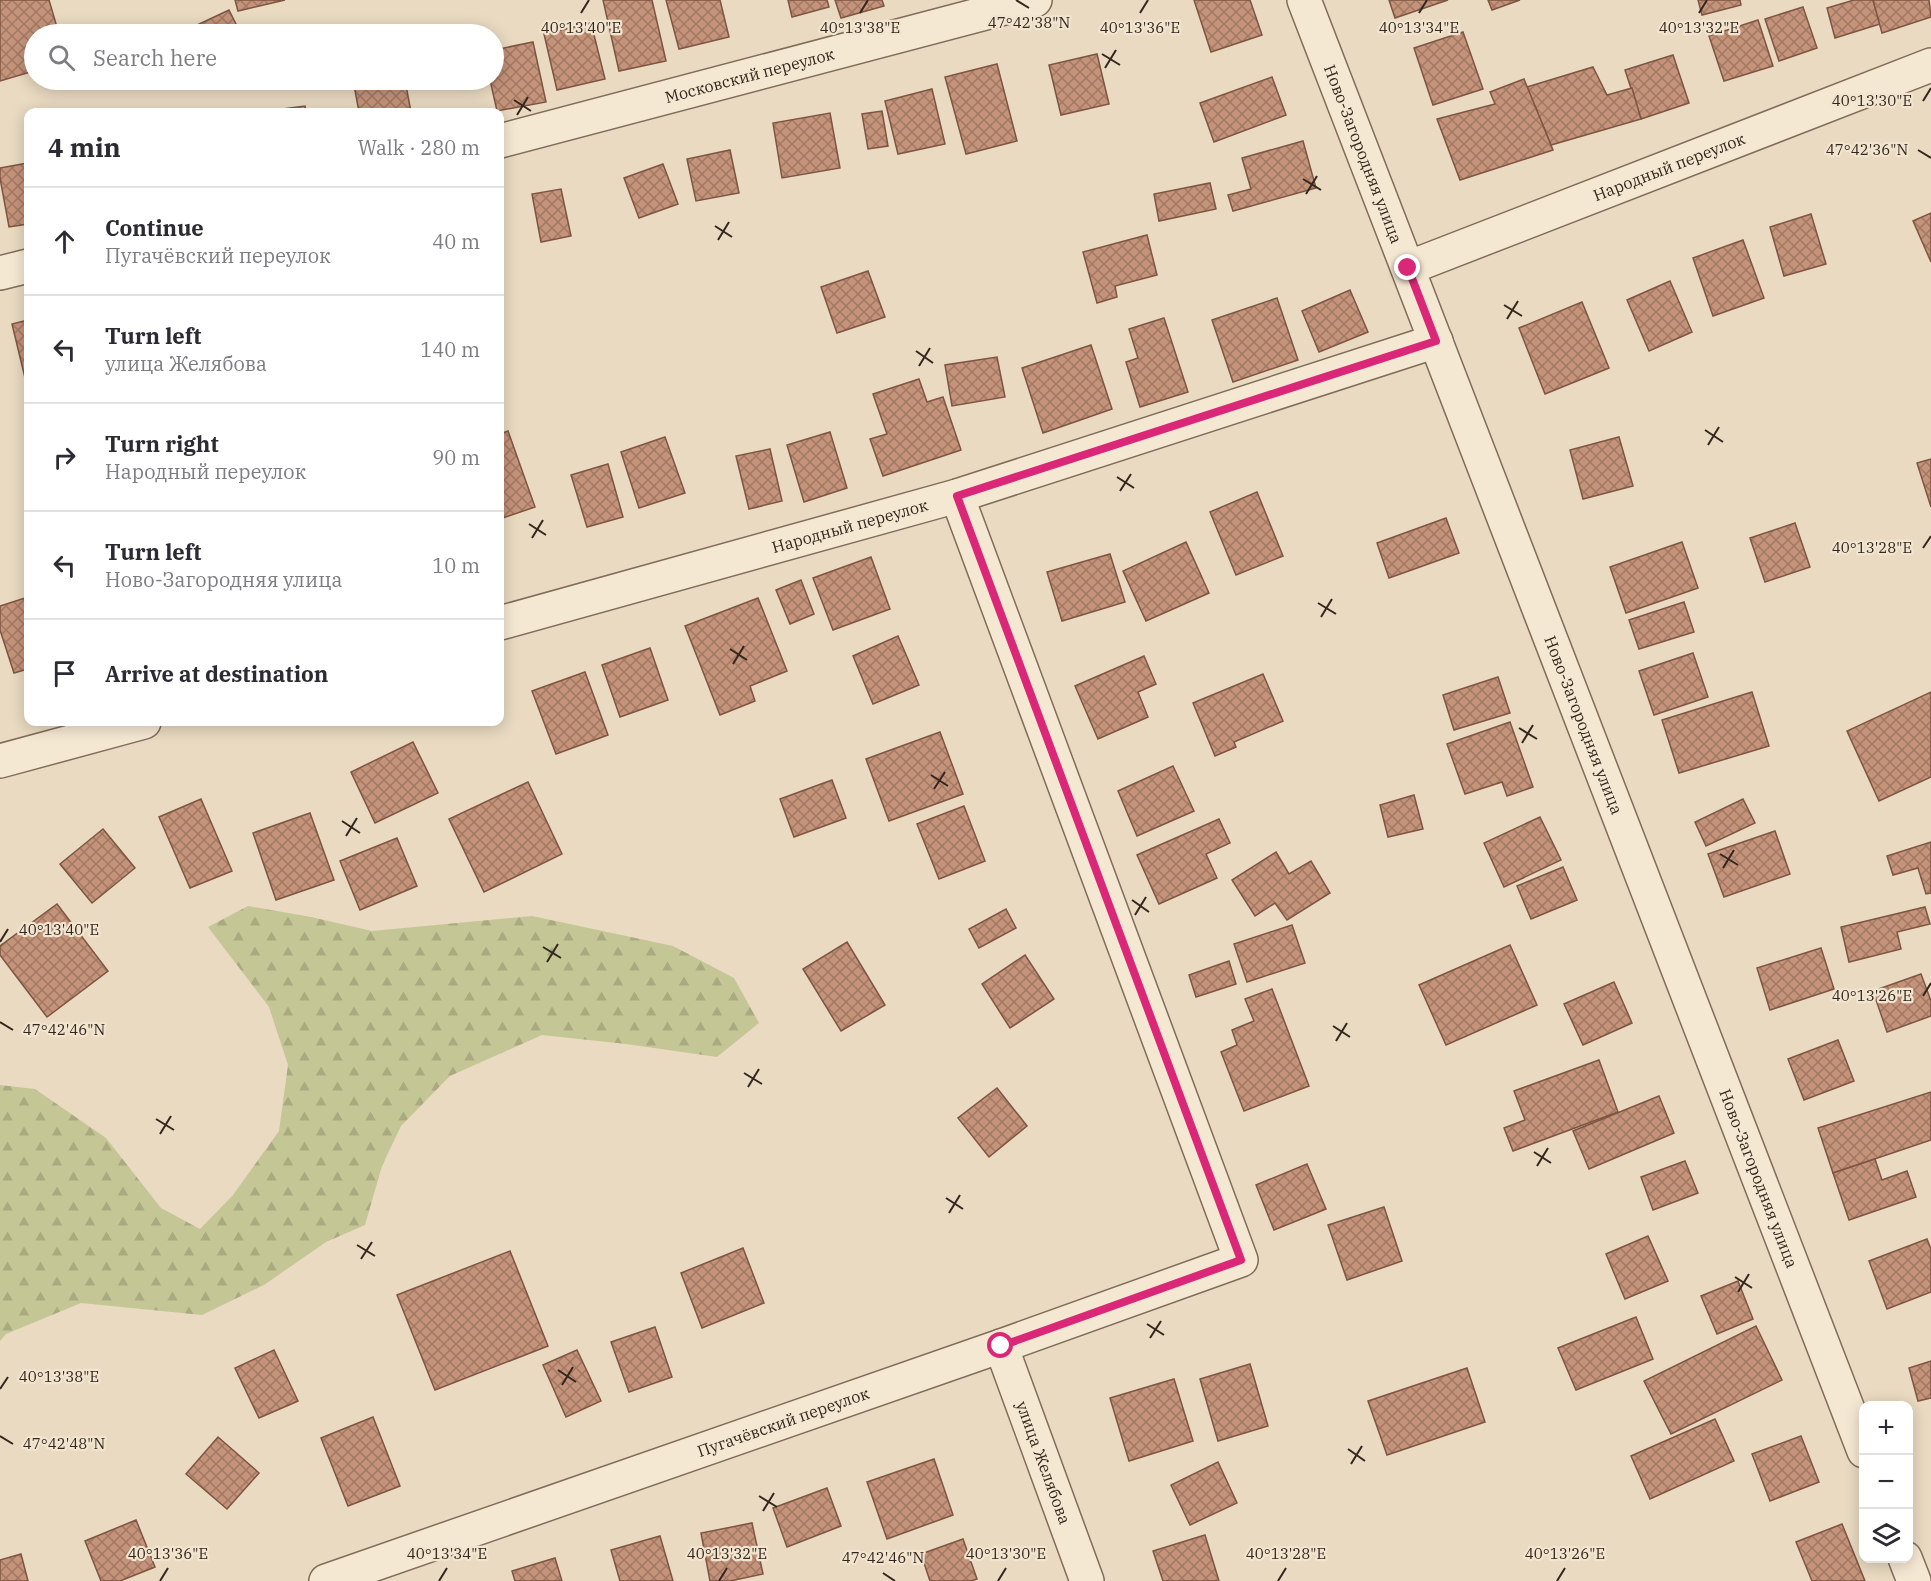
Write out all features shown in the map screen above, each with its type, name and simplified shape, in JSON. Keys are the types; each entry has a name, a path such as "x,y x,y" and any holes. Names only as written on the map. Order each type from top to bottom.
{"street":[{"name":"Московский переулок","path":"504,140 1035,0"},
{"name":"Ново-Загородняя улица","path":"1304,0 1859,1441"},
{"name":"Народный переулок","path":"1408,268 1931,65"},
{"path":"0,273 24,267"},
{"name":"Народный переулок","path":"504,622 957,496 1436,341"},
{"name":"Пугачёвский переулок","path":"326,1581 1241,1260 957,496"},
{"path":"0,762 130,726"},
{"name":"улица Желябова","path":"1001,1346 1087,1581"},
{"path":"1907,1563 1914,1581"}],"green space":[{"path":"248,906 372,931 532,916 673,946 734,978 759,1023 717,1057 542,1035 450,1076 401,1126 382,1166 365,1225 326,1242 264,1285 202,1315 81,1303 6,1334 0,1341 0,1085 35,1089 106,1138 161,1208 200,1229 233,1195 279,1131 288,1065 269,1007 208,927"}],"building":[{"path":"0,0 49,0 56,24 24,24 24,74 0,81"},
{"path":"235,0 285,0 238,11"},
{"path":"603,0 652,0 666,61 619,71"},
{"path":"666,0 720,0 729,37 679,49"},
{"path":"788,0 827,0 829,7 792,17"},
{"path":"835,0 882,0 884,6 841,18"},
{"path":"1194,0 1250,0 1262,35 1211,52"},
{"path":"1389,0 1448,0 1395,18"},
{"path":"1488,0 1520,0 1492,10"},
{"path":"1698,0 1740,0 1741,5 1702,15"},
{"path":"1854,0 1873,0 1880,24 1835,38 1827,8"},
{"path":"1873,0 1929,0 1931,17 1882,33"},
{"path":"1803,7 1817,48 1779,61 1765,19"},
{"path":"229,10 236,24 199,24"},
{"path":"1758,20 1773,66 1724,81 1709,36"},
{"path":"591,23 605,79 557,90 544,34"},
{"path":"1463,32 1483,89 1433,105 1414,48"},
{"path":"533,42 546,102 504,110 496,108 492,90 504,90 504,48"},
{"path":"1097,54 1109,104 1061,115 1049,65"},
{"path":"1673,55 1689,103 1641,119 1625,70"},
{"path":"997,64 1017,141 966,154 945,77"},
{"path":"1593,67 1607,95 1632,88 1641,119 1551,145 1527,87"},
{"path":"1272,77 1286,115 1214,142 1200,103"},
{"path":"1524,79 1553,150 1460,180 1437,119 1495,104 1490,92"},
{"path":"932,89 945,144 898,154 885,101"},
{"path":"355,90 407,90 410,108 358,108"},
{"path":"882,111 888,146 868,149 862,114"},
{"path":"830,113 840,168 782,178 773,123"},
{"path":"1303,141 1316,188 1233,211 1228,195 1251,189 1242,158"},
{"path":"730,150 739,193 696,201 687,159"},
{"path":"24,164 24,225 9,227 0,168"},
{"path":"663,164 678,204 639,218 624,178"},
{"path":"1210,183 1216,209 1159,221 1154,194"},
{"path":"561,189 571,236 541,242 532,194"},
{"path":"1931,213 1931,262 1913,221"},
{"path":"1811,214 1826,264 1784,276 1770,227"},
{"path":"1147,235 1157,275 1115,286 1117,297 1097,303 1083,252"},
{"path":"1743,240 1764,298 1713,316 1693,258"},
{"path":"868,271 885,317 837,333 821,287"},
{"path":"1670,281 1692,332 1649,351 1627,300"},
{"path":"1350,290 1368,332 1319,352 1302,311"},
{"path":"1277,298 1298,360 1233,382 1212,320"},
{"path":"1582,302 1609,368 1545,394 1519,328"},
{"path":"1164,318 1188,392 1140,407 1126,362 1138,358 1129,329"},
{"path":"24,321 24,374 12,324"},
{"path":"1091,345 1112,409 1043,433 1022,368"},
{"path":"997,357 1005,397 952,406 945,365"},
{"path":"919,379 927,402 943,397 961,450 883,476 870,439 887,434 873,394"},
{"path":"508,431 535,507 504,518 504,432"},
{"path":"830,432 847,488 804,502 787,445"},
{"path":"665,437 685,493 639,508 621,452"},
{"path":"1619,437 1633,486 1583,499 1570,450"},
{"path":"770,449 782,501 749,509 736,456"},
{"path":"1931,459 1931,507 1917,463"},
{"path":"608,464 623,517 587,527 571,475"},
{"path":"1257,492 1283,556 1236,575 1210,512"},
{"path":"1446,518 1459,553 1389,578 1377,543"},
{"path":"1795,523 1810,567 1765,582 1750,538"},
{"path":"1186,542 1209,593 1146,621 1123,571"},
{"path":"1682,542 1698,588 1626,613 1610,567"},
{"path":"1110,554 1125,602 1062,621 1047,572"},
{"path":"871,557 890,609 833,630 813,578"},
{"path":"801,580 814,614 790,624 776,590"},
{"path":"24,598 24,670 14,673 0,630 0,606"},
{"path":"758,598 787,671 750,686 755,701 720,715 685,626"},
{"path":"1684,602 1694,632 1639,649 1629,620"},
{"path":"898,636 919,685 873,704 853,656"},
{"path":"650,648 668,700 620,717 602,665"},
{"path":"1693,653 1708,697 1654,715 1639,671"},
{"path":"1144,656 1156,684 1138,692 1148,717 1098,739 1075,686"},
{"path":"585,672 608,735 556,754 532,691"},
{"path":"1263,674 1283,721 1234,742 1236,747 1215,756 1193,703"},
{"path":"1498,677 1510,713 1454,730 1443,695"},
{"path":"1752,692 1769,746 1679,773 1662,720"},
{"path":"1931,692 1931,777 1879,801 1847,731"},
{"path":"1510,722 1533,787 1507,796 1502,782 1465,794 1447,744"},
{"path":"940,732 963,794 889,821 866,759"},
{"path":"413,742 438,793 375,823 351,772"},
{"path":"1173,766 1194,811 1137,836 1118,791"},
{"path":"832,780 846,818 794,837 780,799"},
{"path":"528,782 562,854 484,892 449,819"},
{"path":"1414,795 1423,829 1388,837 1380,805"},
{"path":"201,799 232,871 190,888 159,817"},
{"path":"1743,799 1755,823 1706,846 1695,822"},
{"path":"964,806 985,861 939,879 917,824"},
{"path":"310,813 334,880 276,900 253,833"},
{"path":"1540,817 1561,860 1504,887 1484,843"},
{"path":"1219,819 1230,843 1206,854 1217,878 1159,904 1137,855"},
{"path":"103,829 135,868 92,903 60,864"},
{"path":"1775,831 1790,874 1724,897 1708,854"},
{"path":"397,838 417,886 360,910 340,861"},
{"path":"1931,842 1931,893 1926,894 1918,868 1893,875 1887,856"},
{"path":"1276,852 1289,874 1311,861 1330,893 1287,920 1275,903 1255,916 1232,880"},
{"path":"1563,867 1577,900 1531,919 1517,886"},
{"path":"57,904 108,971 47,1017 0,955 0,946"},
{"path":"1925,907 1930,924 1897,932 1901,949 1849,962 1841,927"},
{"path":"1006,909 1016,928 979,948 969,929"},
{"path":"1292,925 1305,963 1247,982 1234,944"},
{"path":"847,942 885,1005 841,1031 803,969"},
{"path":"1510,945 1537,1005 1446,1045 1419,985"},
{"path":"1821,948 1834,989 1770,1010 1757,968"},
{"path":"1025,955 1054,999 1010,1028 982,984"},
{"path":"1229,961 1236,984 1196,997 1189,975"},
{"path":"1921,974 1931,1001 1931,1016 1887,1032 1873,991"},
{"path":"1614,982 1632,1023 1583,1045 1564,1004"},
{"path":"1272,989 1309,1086 1244,1111 1221,1052 1237,1045 1232,1030 1254,1021 1245,999"},
{"path":"1838,1040 1854,1081 1804,1100 1788,1059"},
{"path":"1599,1060 1618,1112 1513,1151 1504,1128 1525,1120 1514,1091"},
{"path":"997,1088 1027,1126 989,1157 958,1118"},
{"path":"1931,1092 1931,1140 1833,1173 1818,1128"},
{"path":"1659,1096 1674,1133 1589,1169 1573,1131"},
{"path":"1875,1159 1882,1180 1907,1171 1916,1197 1849,1220 1833,1173"},
{"path":"1685,1161 1698,1193 1653,1210 1641,1177"},
{"path":"1307,1164 1326,1209 1274,1230 1256,1185"},
{"path":"1384,1207 1402,1261 1347,1280 1328,1225"},
{"path":"1648,1236 1668,1281 1625,1299 1606,1254"},
{"path":"1927,1239 1931,1249 1931,1292 1887,1309 1869,1261"},
{"path":"743,1248 764,1303 702,1328 681,1273"},
{"path":"510,1251 548,1346 435,1390 397,1295"},
{"path":"1738,1281 1753,1319 1717,1334 1701,1296"},
{"path":"1636,1317 1653,1359 1576,1390 1558,1348"},
{"path":"1756,1326 1782,1380 1671,1434 1644,1381"},
{"path":"655,1327 672,1377 629,1392 611,1342"},
{"path":"274,1350 298,1401 259,1418 235,1368"},
{"path":"577,1350 601,1401 566,1417 543,1365"},
{"path":"1931,1361 1931,1398 1918,1401 1909,1368"},
{"path":"1250,1364 1268,1426 1218,1441 1200,1379"},
{"path":"1467,1368 1485,1422 1387,1455 1368,1401"},
{"path":"1174,1379 1193,1441 1129,1461 1110,1398"},
{"path":"373,1417 400,1486 348,1506 321,1438"},
{"path":"1715,1419 1734,1461 1650,1499 1631,1456"},
{"path":"1801,1436 1819,1482 1770,1501 1752,1454"},
{"path":"218,1437 259,1473 227,1509 186,1474"},
{"path":"934,1459 953,1515 887,1539 867,1482"},
{"path":"1218,1462 1237,1503 1190,1525 1171,1485"},
{"path":"827,1488 841,1526 787,1547 773,1508"},
{"path":"136,1520 155,1567 120,1581 101,1581 85,1541"},
{"path":"752,1523 763,1574 730,1581 710,1581 701,1533"},
{"path":"1842,1524 1865,1581 1812,1581 1796,1542"},
{"path":"1205,1535 1219,1581 1163,1581 1153,1551"},
{"path":"660,1536 673,1581 620,1581 611,1550"},
{"path":"963,1539 977,1579 930,1581 921,1554"},
{"path":"21,1554 28,1581 0,1581 0,1560"},
{"path":"555,1558 562,1581 515,1581 512,1571"}],"route":[{"path":"1001,1346 1241,1260 957,496 1436,341 1408,268"}]}
